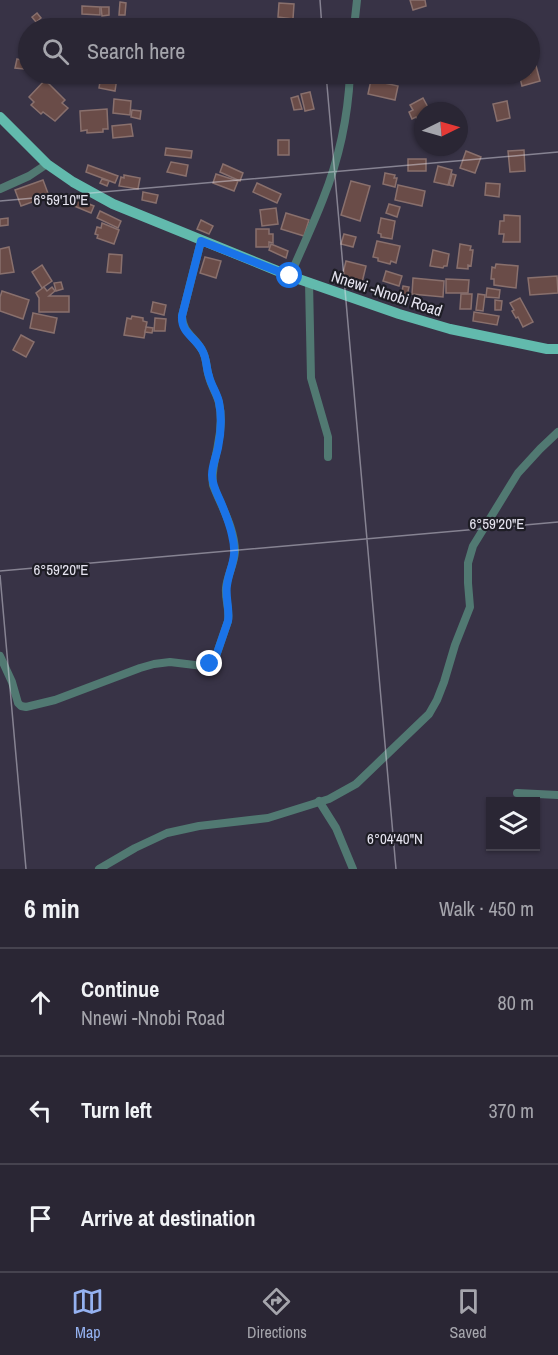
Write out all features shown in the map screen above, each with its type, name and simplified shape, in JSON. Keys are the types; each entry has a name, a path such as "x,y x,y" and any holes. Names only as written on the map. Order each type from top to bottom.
{"main road":[{"name":"Nnewi -Nnobi Road","path":"0,117 48,164 73,182 113,204 201,241 290,276 399,314 450,329 547,349 558,349"}],"street":[{"path":"355,18 357,0"},
{"path":"290,276 323,200 337,158 347,117 349,84"},
{"path":"0,189 29,176 48,164"},
{"path":"0,656 12,682 18,703 26,707 55,700 154,664 170,662 203,666 215,659 228,621 226,585 235,550 222,504 213,485 212,476 221,418 218,399 208,375 206,358 202,349 187,333 182,323 201,241"},
{"path":"309,282 311,378 328,437 328,457"},
{"path":"99,869 167,833 199,826 268,818 329,799 356,784 429,714 444,682 470,607 468,563 473,546 518,473 558,432"},
{"path":"517,793 558,795"},
{"path":"320,801 336,828 353,869"}],"building":[{"path":"410,0 425,0 426,6 413,10"},
{"path":"120,2 126,3 125,15 119,15"},
{"path":"279,3 294,4 293,18 278,17"},
{"path":"82,6 100,7 100,15 82,14"},
{"path":"101,7 109,7 109,15 102,16"},
{"path":"37,13 41,18 33,18"},
{"path":"41,84 49,84 65,100 62,103 68,108 55,121 43,112 41,114 31,105 34,102 29,97"},
{"path":"100,84 116,84 115,91 99,88"},
{"path":"370,84 398,86 395,100 368,94"},
{"path":"310,92 314,109 305,111 301,94"},
{"path":"298,96 302,109 294,110 291,98"},
{"path":"114,99 131,101 130,115 113,113"},
{"path":"507,101 510,118 497,121 493,104"},
{"path":"414,103 414,118 412,119 409,112 413,110 410,105"},
{"path":"107,109 108,129 103,129 103,132 81,131 80,111"},
{"path":"132,110 141,111 140,119 131,117"},
{"path":"131,124 133,136 113,138 112,126"},
{"path":"278,140 289,140 289,155 278,155"},
{"path":"166,148 192,151 191,158 165,155"},
{"path":"524,150 525,171 510,172 508,151"},
{"path":"468,152 481,157 475,173 460,168 464,156 468,156"},
{"path":"408,159 426,159 426,171 408,171"},
{"path":"171,162 188,165 186,176 167,172"},
{"path":"223,164 243,173 240,181 220,172"},
{"path":"88,165 118,176 115,183 86,172"},
{"path":"438,166 452,170 448,185 434,182"},
{"path":"385,173 395,175 394,178 397,178 395,187 383,184"},
{"path":"216,174 238,181 234,191 213,183"},
{"path":"452,174 456,175 453,186 449,185"},
{"path":"124,175 140,178 138,189 119,186 121,177 124,178"},
{"path":"102,179 109,181 107,186 100,183"},
{"path":"43,180 49,196 21,206 15,190"},
{"path":"351,181 370,186 360,221 341,215"},
{"path":"257,183 281,194 277,203 253,192"},
{"path":"486,183 500,184 499,197 485,195"},
{"path":"398,185 425,191 422,206 395,200"},
{"path":"143,192 158,195 156,203 142,200"},
{"path":"69,196 94,206 91,213 67,203"},
{"path":"389,204 400,207 397,217 386,213"},
{"path":"276,208 278,224 262,226 260,210"},
{"path":"100,211 121,221 118,228 97,218"},
{"path":"286,213 309,220 304,236 281,229"},
{"path":"504,215 520,216 520,242 503,242 504,234 499,234 500,221 504,221"},
{"path":"8,218 8,225 0,226 0,219"},
{"path":"381,218 395,221 392,239 381,237 378,233"},
{"path":"201,220 213,226 209,234 197,229"},
{"path":"102,223 119,230 114,244 97,238 98,235 95,234 97,227 101,228"},
{"path":"256,229 269,229 269,234 273,234 273,243 269,242 269,247 256,247"},
{"path":"344,234 356,237 353,247 341,244"},
{"path":"377,241 400,246 396,263 378,261 378,258 373,257"},
{"path":"271,244 288,251 286,258 269,250"},
{"path":"460,244 471,246 470,250 473,250 471,266 468,265 468,269 457,268"},
{"path":"9,247 14,272 0,274 0,249"},
{"path":"433,250 449,254 447,266 443,268 430,266"},
{"path":"109,254 122,255 121,273 107,272"},
{"path":"205,257 221,261 216,278 200,273"},
{"path":"346,261 366,266 360,291 340,285"},
{"path":"496,264 518,266 516,288 494,285 494,279 491,279 492,267 495,268"},
{"path":"42,265 52,281 42,288 32,272"},
{"path":"386,271 402,276 399,286 383,281"},
{"path":"557,276 558,293 530,295 528,278"},
{"path":"413,278 444,281 443,297 412,294"},
{"path":"446,279 469,280 468,293 446,293"},
{"path":"61,282 63,289 56,291 54,283"},
{"path":"403,286 409,287 405,304 400,303"},
{"path":"44,287 47,291 52,287 55,291 49,296 69,296 69,312 39,312 39,298 36,293"},
{"path":"487,288 500,290 499,298 486,297"},
{"path":"2,291 29,300 23,319 0,311"},
{"path":"461,294 472,294 471,309 460,309"},
{"path":"478,294 485,295 483,311 476,310"},
{"path":"520,298 533,322 523,327 512,311 514,310 510,303"},
{"path":"495,300 502,301 501,310 495,310"},
{"path":"153,302 166,305 164,315 151,312"},
{"path":"474,312 499,316 497,325 473,321"},
{"path":"33,313 57,318 54,333 30,328"},
{"path":"132,316 143,318 143,321 147,322 144,338 124,335 127,318 131,319"},
{"path":"155,318 166,319 165,331 154,331"},
{"path":"146,327 153,328 152,333 145,332"},
{"path":"21,335 34,342 26,357 13,350"}],"route":[{"path":"210,664 215,659 228,621 226,585 235,550 212,476 220,429 220,406 208,375 206,358 202,349 187,333 182,323 182,316 201,241 290,276"}]}
